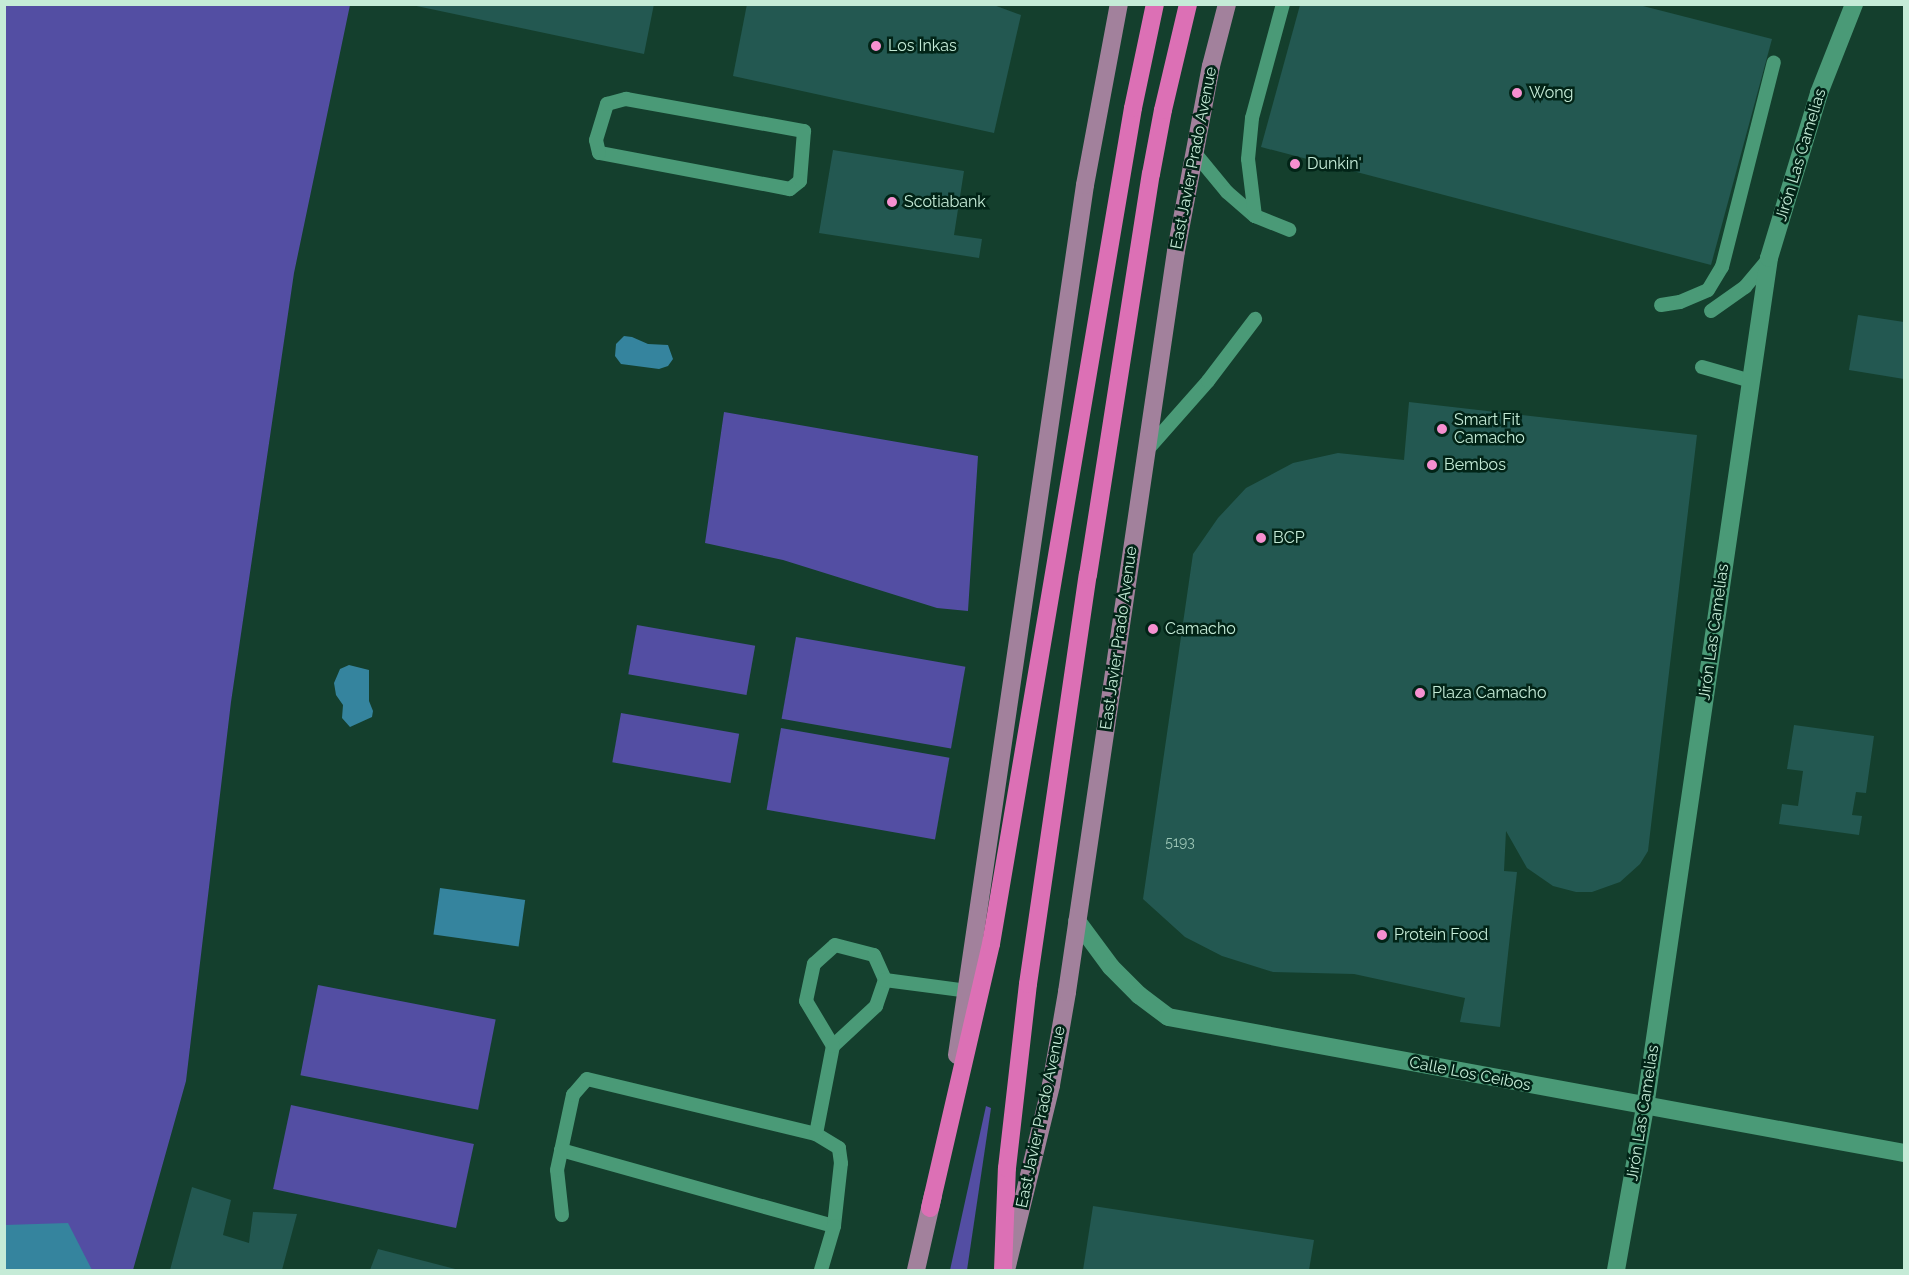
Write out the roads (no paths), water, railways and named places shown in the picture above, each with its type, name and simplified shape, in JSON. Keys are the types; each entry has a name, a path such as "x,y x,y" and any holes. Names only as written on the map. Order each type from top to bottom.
{"highway":[{"path":"930,1208 991,944 1133,108 1155,4"},
{"path":"1004,1270 1006,1168 1028,984 1126,320 1162,110 1188,4"}],"main road":[{"path":"916,1270 930,1208 969,991 1085,184 1119,4"},
{"name":"East Javier Prado Avenue","path":"1004,1270 1051,1084 1145,452 1194,152 1227,4"}],"street":[{"name":"Jirón Las Camelias","path":"1616,1270 1645,1107 1769,258 1819,93 1854,4"},
{"name":"Calle Los Ceibos","path":"1077,921 1111,967 1139,995 1168,1017 1645,1107 1905,1153"}],"lane":[{"path":"1255,216 1248,159 1252,118 1283,4"},
{"path":"1661,305 1680,302 1708,290 1722,267 1774,62"},
{"path":"626,99 804,131 800,181 790,189 599,153 596,140 607,104 626,99"},
{"path":"1194,152 1227,192 1255,216 1289,230"},
{"path":"1711,311 1745,287 1769,258"},
{"path":"1145,452 1208,381 1255,319"},
{"path":"1702,367 1751,381"},
{"path":"816,1134 833,1046 876,1006 885,981 874,955 835,945 814,964 806,1001 833,1046"},
{"path":"885,981 969,991"},
{"path":"562,1215 557,1170 573,1095 587,1079 816,1134 839,1148 841,1162 834,1226 820,1270"},
{"path":"561,1150 834,1226"}],"water":[{"path":"624,336 648,344 668,345 673,359 668,366 659,369 621,364 615,356 616,344"},
{"path":"349,665 369,670 369,701 373,711 372,717 350,727 342,718 343,705 336,695 334,683 340,669"},
{"path":"440,888 525,900 519,947 433,935"},
{"path":"68,1223 92,1270 5,1270 5,1225"}],"place":[{"name":"Los Inkas","path":"876,46"},
{"name":"Wong","path":"1517,93"},
{"name":"Dunkin'","path":"1295,164"},
{"name":"Scotiabank","path":"892,202"},
{"name":"Smart Fit Camacho","path":"1442,429"},
{"name":"Bembos","path":"1432,465"},
{"name":"BCP","path":"1261,538"},
{"name":"Camacho","path":"1153,629"},
{"name":"Plaza Camacho","path":"1420,693"},
{"name":"Protein Food","path":"1382,935"}]}
